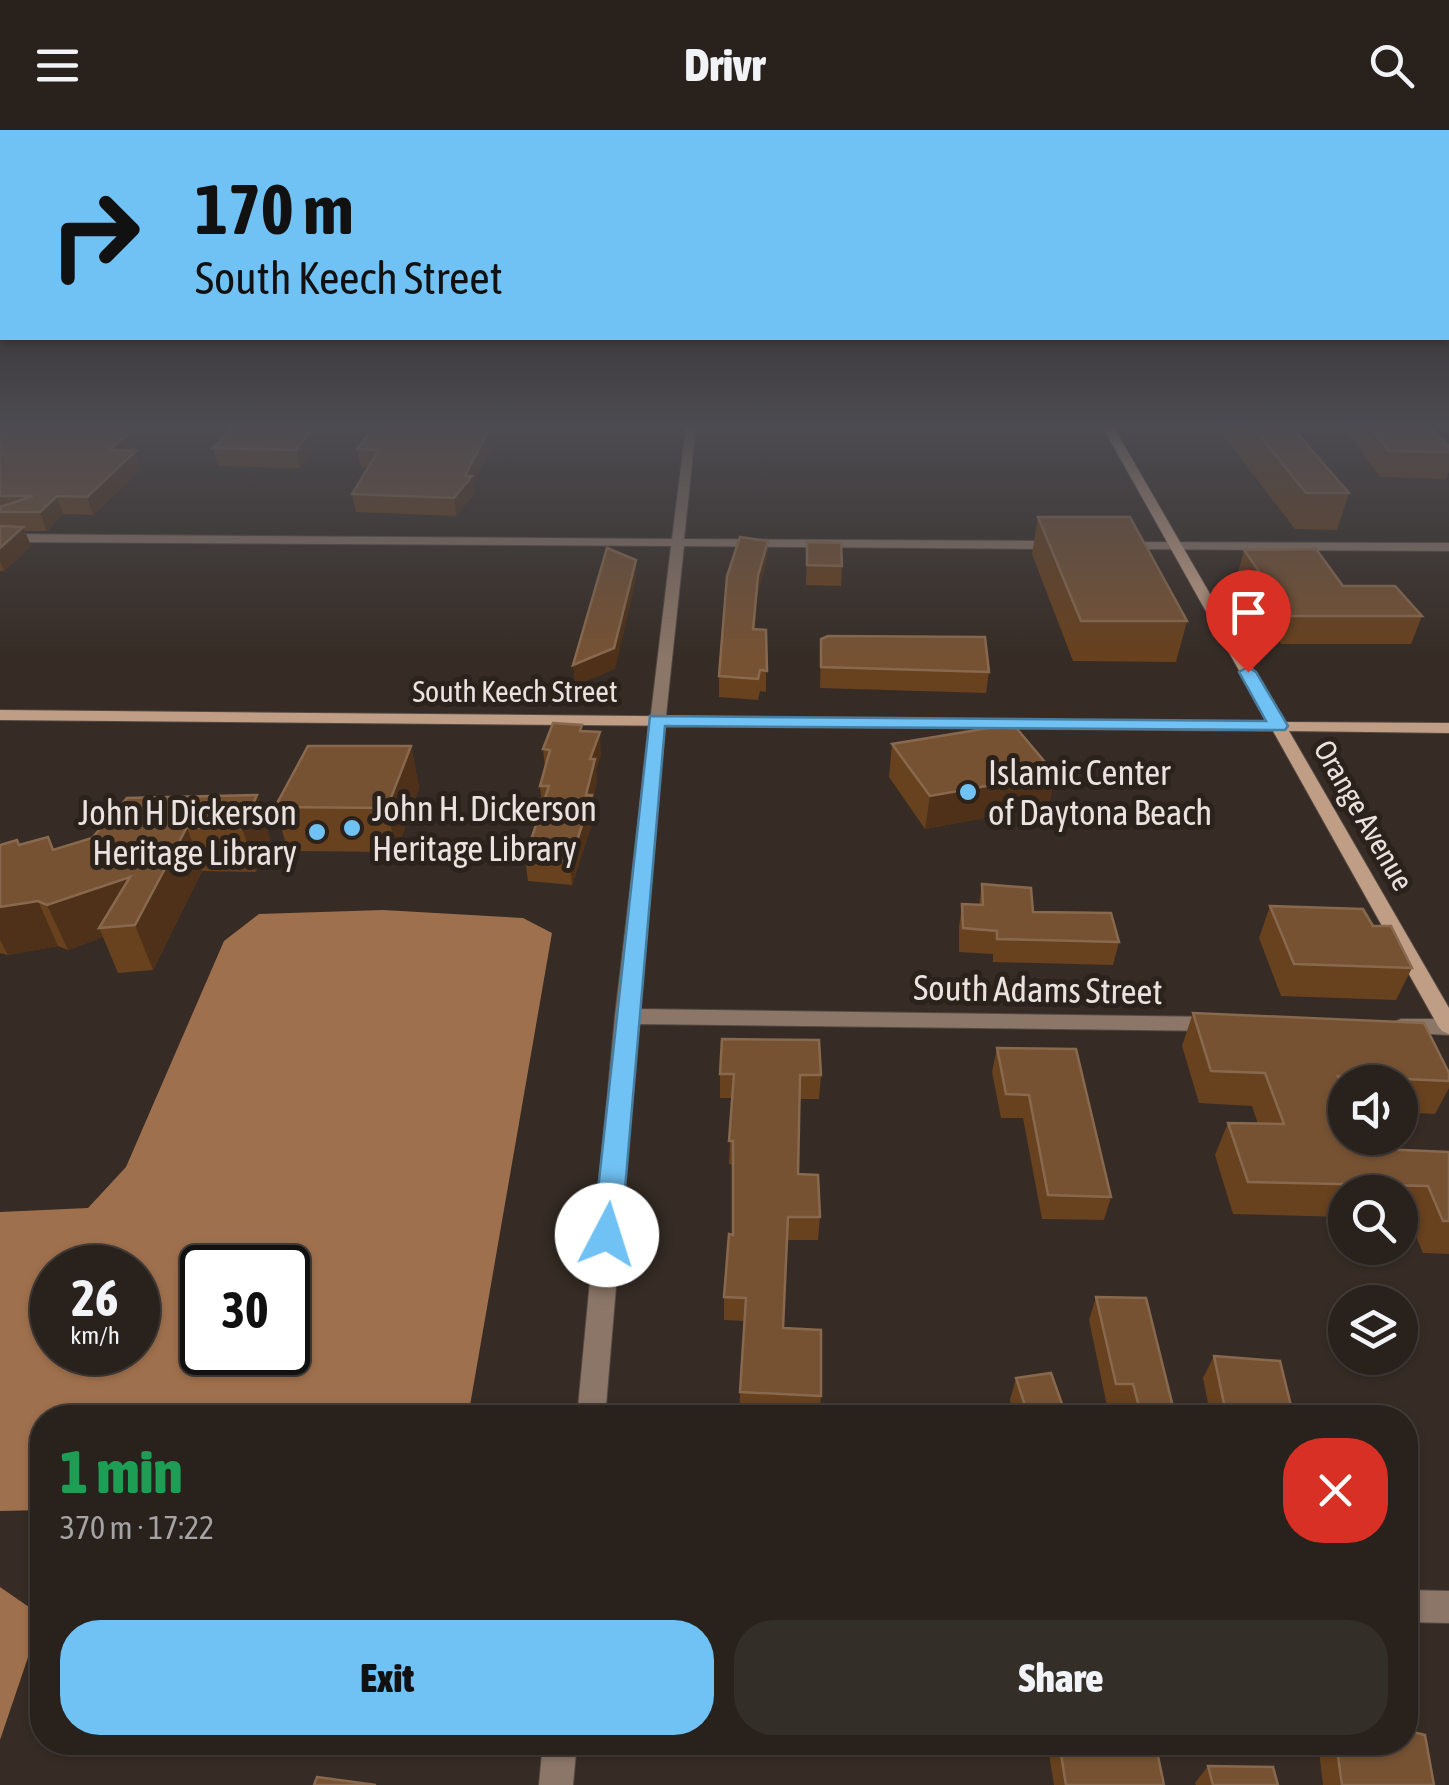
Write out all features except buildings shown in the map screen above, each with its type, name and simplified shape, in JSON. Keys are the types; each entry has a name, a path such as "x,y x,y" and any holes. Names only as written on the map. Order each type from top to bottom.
{"street":[{"path":"592,1405 626,1016 682,503"},
{"name":"Orange Avenue","path":"1151,503 1449,1026"},
{"path":"0,538 1072,544"},
{"path":"1110,545 1449,547"},
{"name":"South Keech Street","path":"0,715 1449,728"},
{"name":"South Adams Street","path":"626,1016 1231,1024"},
{"path":"1388,1027 1449,1026"},
{"path":"1418,1607 1449,1608"},
{"path":"556,1785 559,1755"}],"shaded area":[{"path":"383,910 523,918 552,933 470,1405 30,1405 30,1510 0,1511 0,1212 88,1208 126,1167 224,941 259,914"},
{"path":"0,1587 30,1608 30,1651 0,1740"}],"place":[{"name":"Islamic Center of Daytona Beach","path":"968,792"},
{"name":"John H. Dickerson Heritage Library","path":"352,828"},
{"name":"John H Dickerson Heritage Library","path":"317,832"}],"route":[{"path":"607,1235 656,720 1278,726 1248,672"}]}
